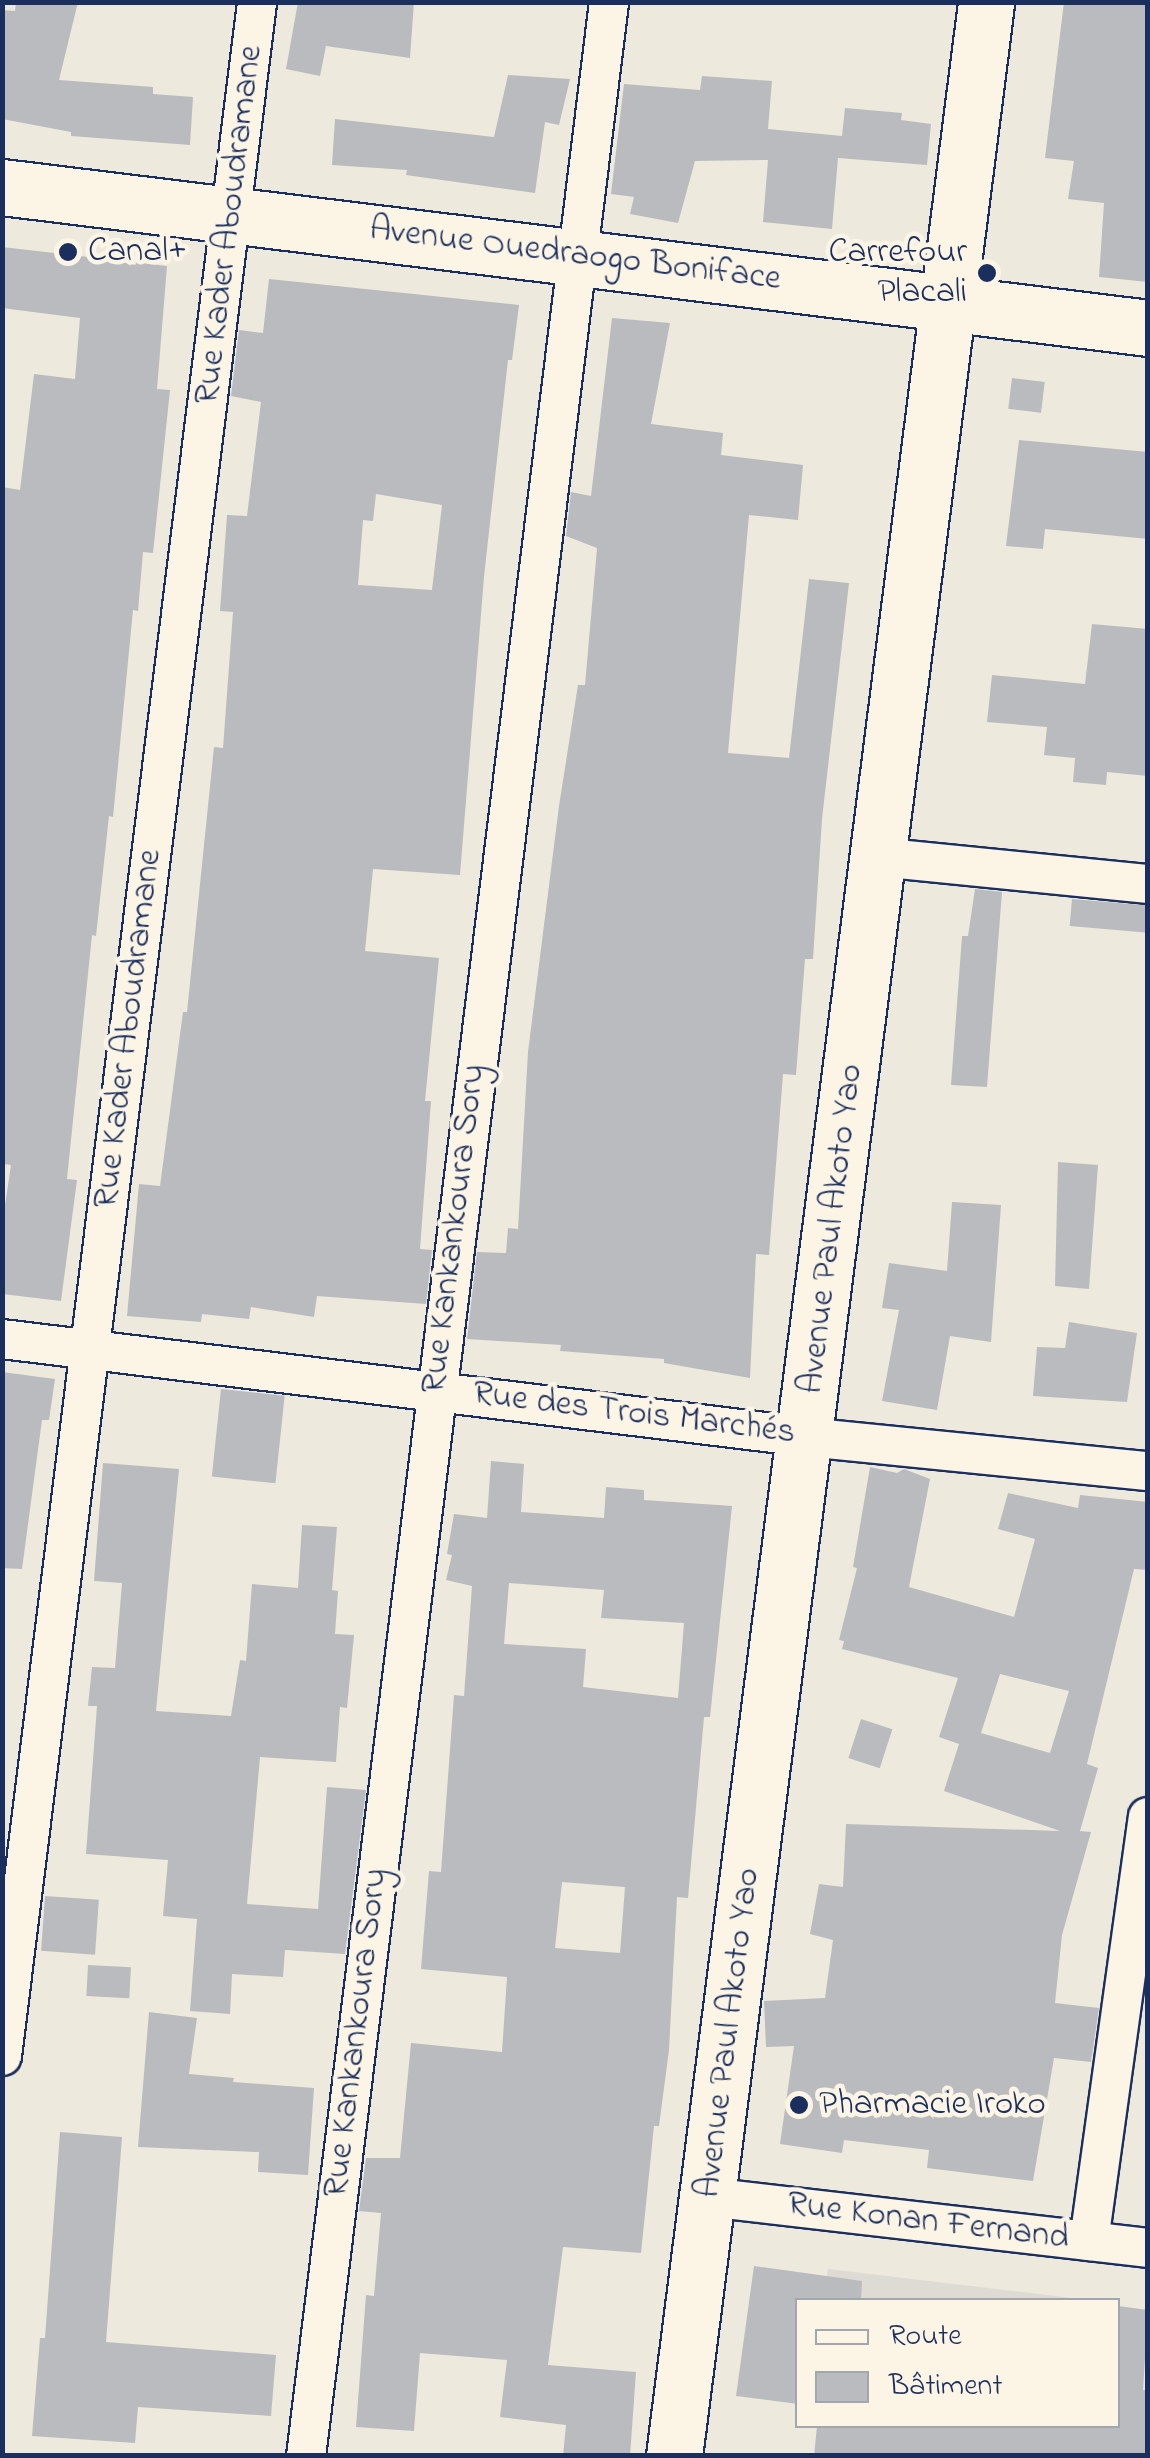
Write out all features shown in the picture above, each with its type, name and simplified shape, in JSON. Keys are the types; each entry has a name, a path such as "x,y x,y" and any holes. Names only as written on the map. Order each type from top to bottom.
{"street":[{"name":"Rue Kader Aboudramane","path":"2,2056 257,2"},
{"name":"Rue Kankankoura Sory","path":"306,2456 434,1389 580,256 608,2"},
{"name":"Avenue Paul Akoto Yao","path":"674,2456 986,2"},
{"name":"Avenue Ouedraogo Boniface","path":"2,187 949,300 1148,328"},
{"path":"878,858 1148,884"},
{"name":"Rue des Trois Marchés","path":"2,1339 806,1437 1148,1471"},
{"path":"1089,2240 1148,1817"},
{"name":"Rue Konan Fernand","path":"708,2197 1148,2248"}],"shaded area":[{"path":"828,2269 1072,2298 824,2298"}],"building":[{"path":"16,2 78,2 59,80 153,87 153,94 193,97 190,145 71,136 71,132 2,119 2,10 15,11"},
{"path":"298,2 414,2 410,58 326,46 320,76 286,69"},
{"path":"1064,2 1148,2 1148,282 1099,277 1104,203 1068,199 1074,161 1045,158"},
{"path":"508,75 570,79 559,125 545,122 535,193 406,175 407,170 332,165 335,119 494,137"},
{"path":"702,76 772,81 768,129 842,136 845,108 902,113 901,120 931,124 927,165 838,158 832,229 763,222 768,160 695,161 678,223 630,214 634,197 611,194 624,84 700,90"},
{"path":"2,247 167,266 157,389 170,390 153,553 143,552 138,611 133,610 113,817 109,816 96,936 92,935 67,1179 77,1180 61,1301 2,1294 2,1225 11,1165 2,1164 2,487 20,490 34,374 75,379 80,318 2,308"},
{"path":"269,279 519,305 512,360 508,360 484,577 460,875 373,869 365,951 439,958 425,1101 431,1101 420,1249 432,1250 426,1304 317,1296 314,1317 251,1307 249,1319 202,1314 201,1322 127,1316 139,1184 160,1186 183,1012 187,1012 214,747 223,748 233,612 220,611 227,515 247,516 261,402 231,396 239,330 263,333","holes":["376,494 442,505 432,590 358,585 363,520 373,521"]},
{"path":"612,318 670,323 651,424 723,433 721,455 803,465 798,520 749,515 728,753 789,758 809,579 849,583 822,819 813,959 805,959 796,1075 783,1074 769,1255 756,1254 750,1378 664,1363 664,1359 560,1351 561,1345 467,1339 477,1252 506,1253 508,1228 518,1229 528,1052 559,806 578,685 585,685 597,548 566,536 571,492 591,496"},
{"path":"1012,378 1045,382 1041,413 1008,409"},
{"path":"1019,440 1148,452 1148,539 1045,529 1043,549 1006,546"},
{"path":"1092,624 1148,629 1148,776 1107,772 1106,785 1073,782 1075,758 1044,755 1047,727 987,722 992,675 1085,684"},
{"path":"975,889 1002,892 987,1087 951,1085 962,936 968,936"},
{"path":"1072,899 1148,906 1145,933 1070,926"},
{"path":"1058,1162 1098,1165 1089,1289 1055,1286"},
{"path":"952,1202 1001,1205 991,1342 950,1336 937,1410 882,1401 899,1310 882,1308 889,1263 947,1271"},
{"path":"1069,1322 1137,1333 1127,1402 1033,1396 1037,1347 1065,1348"},
{"path":"2,1372 55,1379 49,1420 42,1420 22,1569 2,1568"},
{"path":"221,1389 285,1396 275,1483 212,1477"},
{"path":"491,1461 524,1464 521,1512 604,1518 606,1487 644,1490 644,1500 732,1506 710,1717 704,1717 688,1898 677,1897 669,2050 659,2126 654,2126 641,2253 563,2247 548,2365 636,2372 630,2456 563,2456 566,2425 500,2417 507,2360 420,2353 414,2431 356,2427 366,2295 374,2296 381,2213 359,2211 366,2158 400,2158 411,2043 502,2052 507,1977 421,1969 429,1871 441,1872 454,1695 464,1696 472,1586 446,1580 452,1555 447,1554 454,1514 487,1518","holes":["509,1583 604,1590 601,1618 684,1623 678,1698 583,1687 586,1649 504,1644","562,1882 625,1887 620,1953 555,1948"]},
{"path":"103,1463 179,1469 156,1711 231,1716 240,1660 246,1661 252,1584 298,1588 302,1525 337,1527 332,1590 338,1591 335,1634 354,1635 347,1708 340,1707 336,1762 260,1757 247,1904 318,1909 327,1787 366,1790 345,1954 285,1950 283,1977 232,1974 230,2014 190,2011 197,1919 163,1916 168,1860 86,1854 97,1706 88,1706 92,1667 115,1668 122,1583 94,1581"},
{"path":"870,1467 897,1473 904,1469 930,1479 909,1587 1014,1617 1035,1539 998,1529 1008,1493 1078,1508 1080,1495 1148,1502 1148,1570 1134,1569 1087,1764 1098,1768 1080,1831 1091,1832 1062,1935 1055,2003 1099,2008 1091,2062 1054,2058 1033,2181 927,2168 929,2150 844,2140 842,2153 780,2144 794,2046 766,2047 764,2001 825,1998 833,1940 810,1934 819,1884 843,1887 846,1824 1060,1831 944,1791 959,1744 939,1737 958,1678 842,1649 844,1641 839,1640 857,1568 853,1567","holes":["1000,1674 1069,1691 1050,1753 981,1733"]},
{"path":"861,1719 892,1729 880,1768 848,1758"},
{"path":"45,1896 99,1900 95,1955 41,1951"},
{"path":"88,1965 131,1967 129,1998 86,1996"},
{"path":"149,2012 197,2018 189,2074 234,2078 233,2082 314,2088 308,2175 258,2172 259,2152 138,2147"},
{"path":"60,2132 122,2137 106,2342 276,2355 271,2416 138,2407 135,2443 32,2436 40,2338 45,2338"},
{"path":"754,2266 862,2281 861,2298 795,2298 795,2404 736,2396"},
{"path":"1120,2306 1148,2310 1143,2390 1148,2390 1148,2456 814,2456 817,2428 1120,2428"}],"place":[{"name":"Canal+","path":"68,252"},
{"name":"Carrefour Placali","path":"987,273"},
{"name":"Pharmacie Iroko","path":"799,2105"}]}
